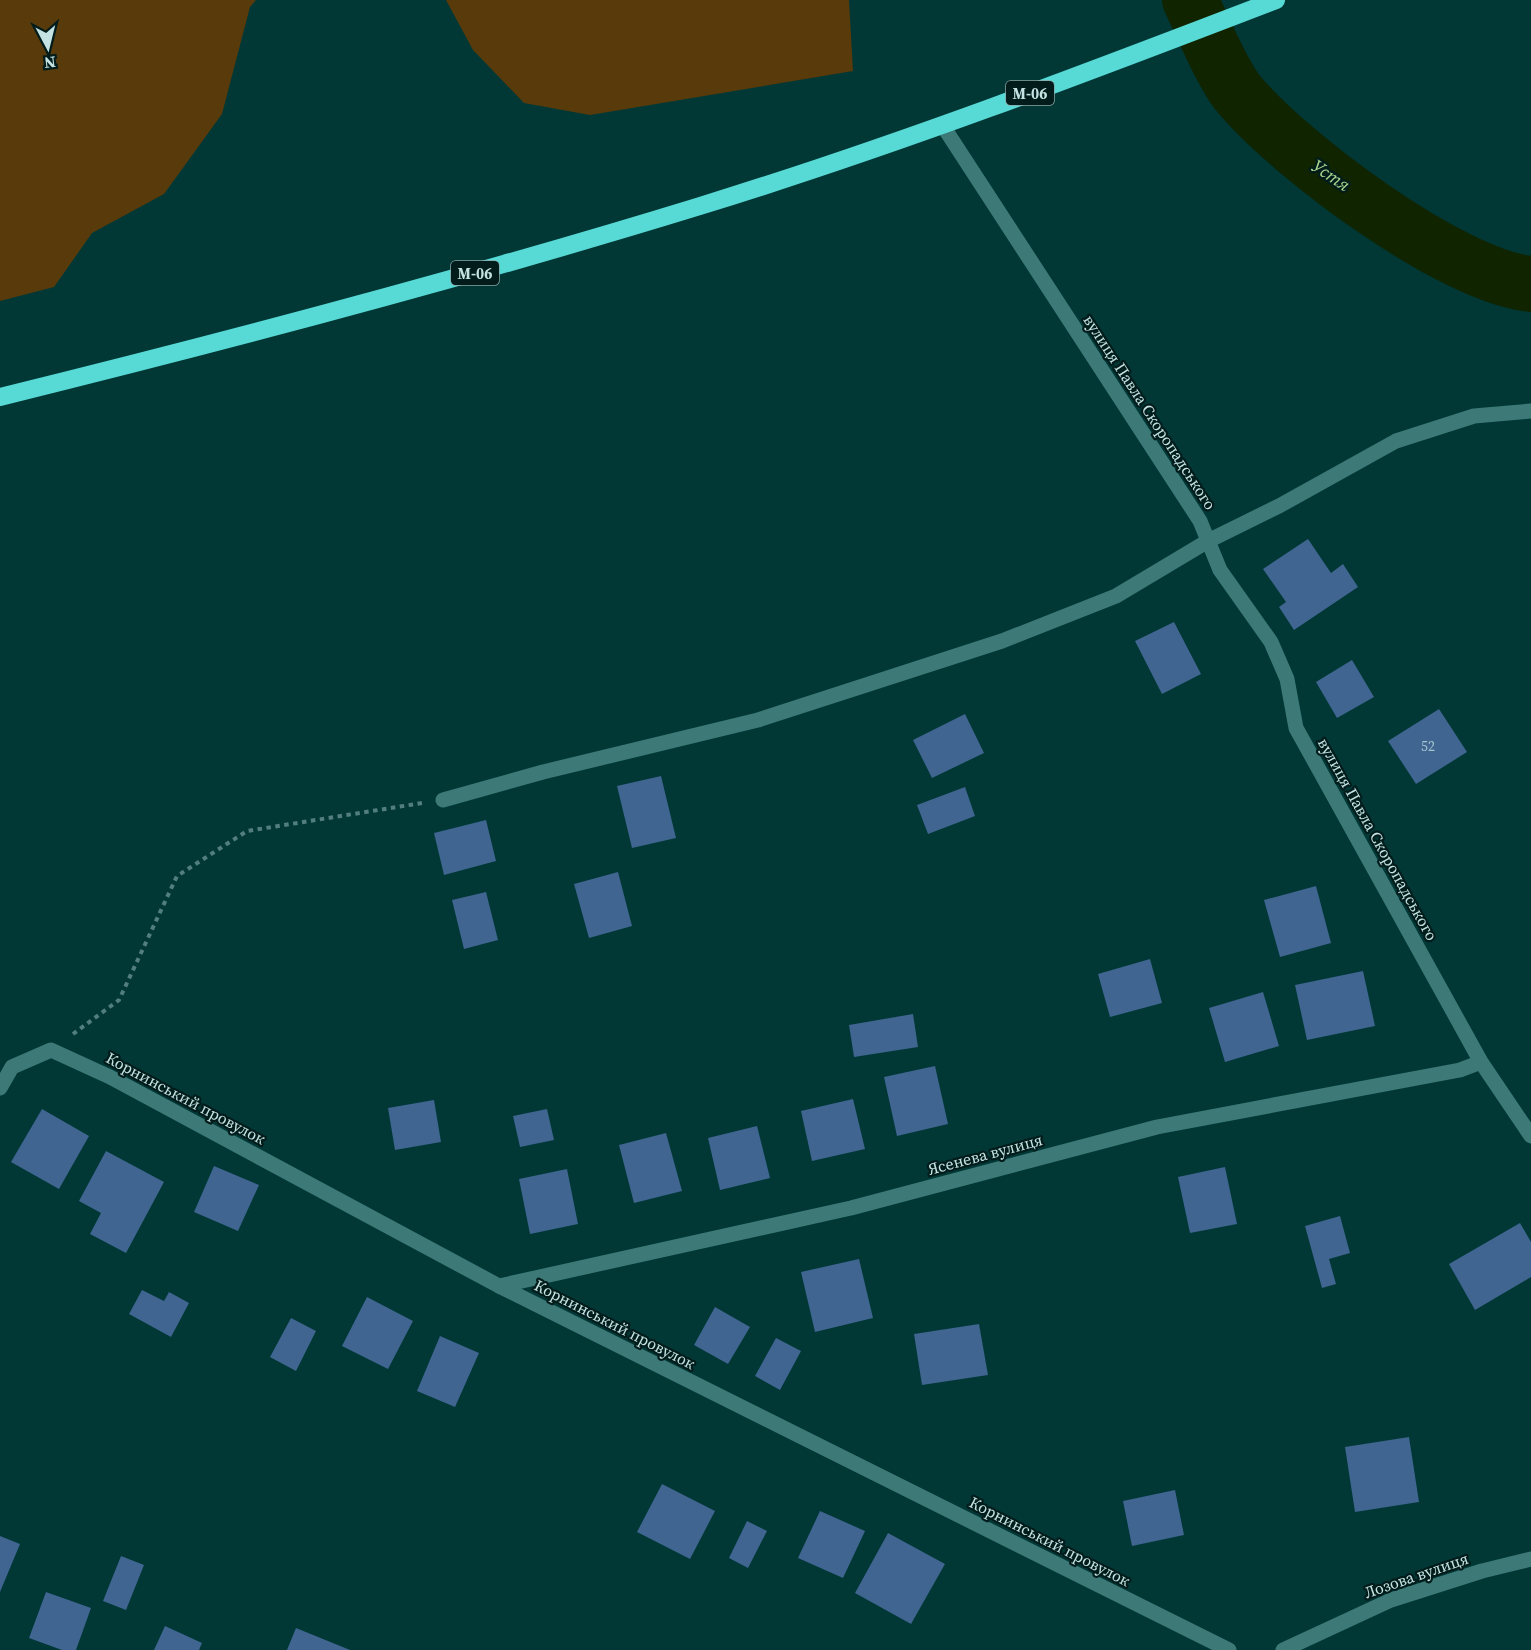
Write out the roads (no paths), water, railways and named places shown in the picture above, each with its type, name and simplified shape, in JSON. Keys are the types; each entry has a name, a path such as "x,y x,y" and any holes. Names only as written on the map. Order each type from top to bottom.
{"highway":[{"name":"М-06","path":"0,397 480,272 703,206 943,126 1276,0"}],"street":[{"name":"вулиця Павла Скоропадського","path":"943,126 1200,521 1220,570 1270,642 1287,679 1296,728 1481,1062 1531,1137"},
{"path":"443,800 543,772 758,720 1002,641 1116,596 1208,541 1279,506 1396,441 1474,416 1531,411"},
{"name":"Корнинський провулок","path":"0,1088 12,1067 51,1050 110,1077 499,1286 1229,1650"},
{"name":"Ясенева вулиця","path":"499,1286 851,1208 1157,1127 1460,1070 1481,1062"},
{"name":"Лозова вулиця","path":"1283,1650 1391,1600 1482,1571 1531,1559"}],"waterway":[{"name":"Устя","path":"1190,0 1219,61 1238,93 1294,148 1332,179 1417,236 1459,260 1498,276 1531,284"}]}
